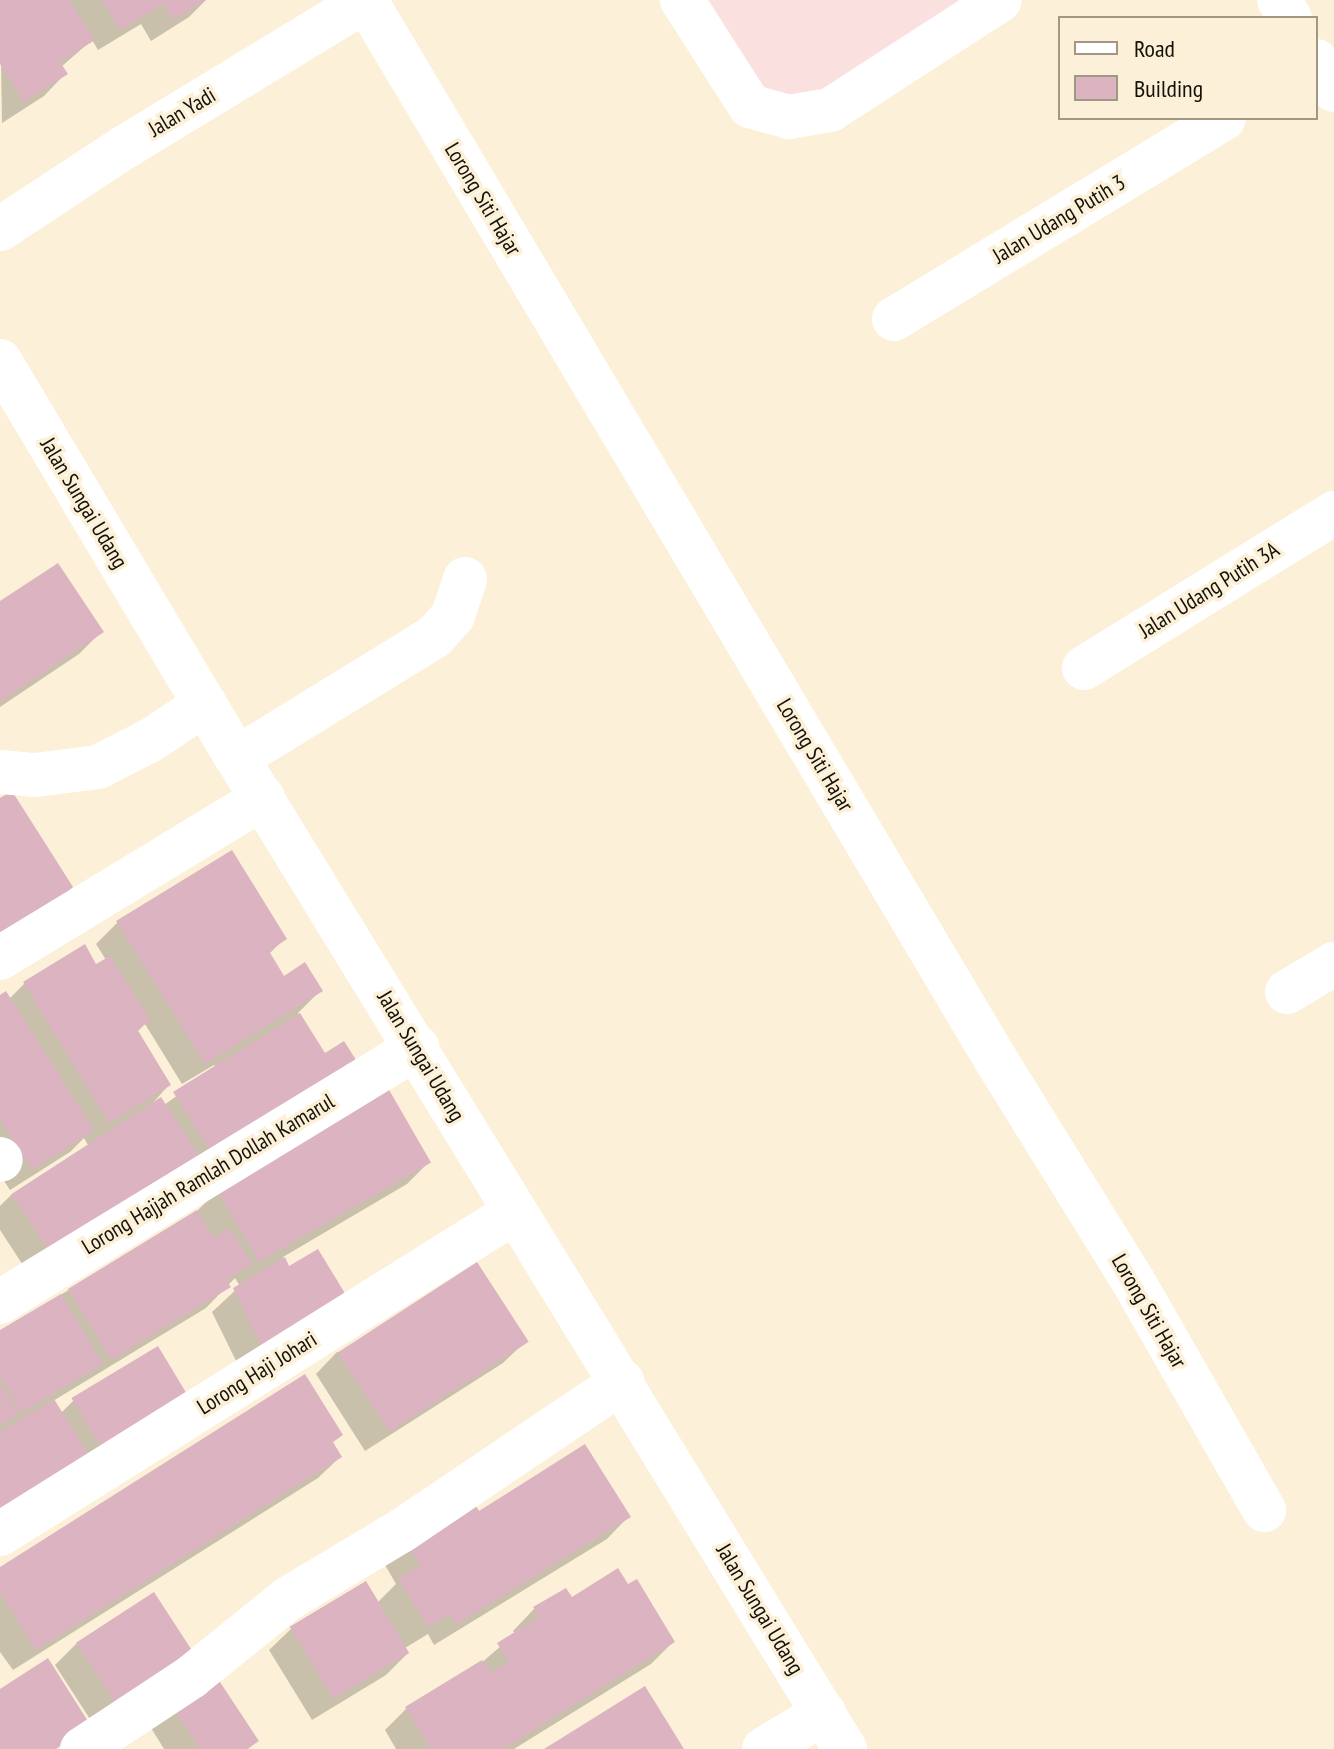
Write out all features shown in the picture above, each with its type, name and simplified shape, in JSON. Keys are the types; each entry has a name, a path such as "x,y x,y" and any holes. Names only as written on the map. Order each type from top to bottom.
{"street":[{"path":"682,0 750,106 789,117 830,110 1000,0"},
{"name":"Jalan Yadi","path":"0,229 125,147 366,1"},
{"name":"Lorong Siti Hajar","path":"366,1 996,1060 1133,1281 1264,1510"},
{"path":"1318,64 1334,90"},
{"name":"Jalan Udang Putih 3","path":"894,319 1221,120"},
{"name":"Jalan Sungai Udang","path":"0,361 237,758 834,1731"},
{"name":"Jalan Udang Putih 3A","path":"1084,668 1334,513"},
{"path":"237,758 434,637 453,616 465,579"},
{"path":"0,772 35,775 98,767 151,740 205,704"},
{"path":"0,958 263,798"},
{"path":"1287,992 1334,964"},
{"name":"Lorong Hajjah Ramlah Dollah Kamarul","path":"0,1302 417,1047"},
{"name":"Lorong Haji Johari","path":"0,1534 515,1212"},
{"path":"82,1749 191,1677 289,1598 401,1531 622,1382"},
{"path":"764,1749 834,1731"}],"shaded area":[{"path":"694,0 971,0 824,95 794,102 756,91"}],"building":[{"path":"0,0 69,0 95,40 60,62 68,74 24,102 0,64"},
{"path":"102,0 206,0 174,20 163,4 120,30"},
{"path":"58,563 104,632 0,702 0,601"},
{"path":"12,791 73,887 0,951 0,798"},
{"path":"232,850 287,939 269,951 284,976 305,962 323,991 205,1064 116,921"},
{"path":"85,944 96,964 110,956 151,1021 137,1029 171,1085 109,1123 23,982"},
{"path":"6,991 94,1130 32,1170 0,1119 0,995"},
{"path":"300,1013 325,1053 344,1041 363,1071 217,1162 173,1092"},
{"path":"388,1088 431,1162 259,1262 216,1188"},
{"path":"161,1097 206,1166 56,1263 12,1194"},
{"path":"197,1210 214,1238 230,1228 252,1264 226,1280 231,1287 111,1360 68,1289"},
{"path":"318,1249 349,1300 264,1351 233,1288 285,1257 289,1266"},
{"path":"477,1262 529,1342 390,1432 338,1352"},
{"path":"61,1294 103,1364 21,1413 0,1376 0,1330"},
{"path":"158,1346 189,1398 103,1450 71,1398"},
{"path":"305,1374 343,1435 333,1442 342,1457 36,1650 0,1593 0,1567"},
{"path":"0,1383 19,1414 0,1425"},
{"path":"54,1399 98,1470 0,1525 0,1432"},
{"path":"585,1444 631,1517 457,1624 450,1614 428,1627 398,1579 420,1566 405,1542 473,1501 479,1511"},
{"path":"618,1568 628,1584 637,1579 675,1642 503,1749 431,1749 405,1707 482,1660 491,1673 509,1662 497,1643 539,1617 533,1607 566,1588 572,1597"},
{"path":"366,1581 409,1653 333,1699 290,1627"},
{"path":"154,1592 196,1657 118,1707 76,1643"},
{"path":"48,1658 91,1726 56,1749 0,1749 0,1689"},
{"path":"216,1676 259,1741 247,1749 200,1749 171,1705"},
{"path":"645,1686 684,1749 544,1749"}]}
